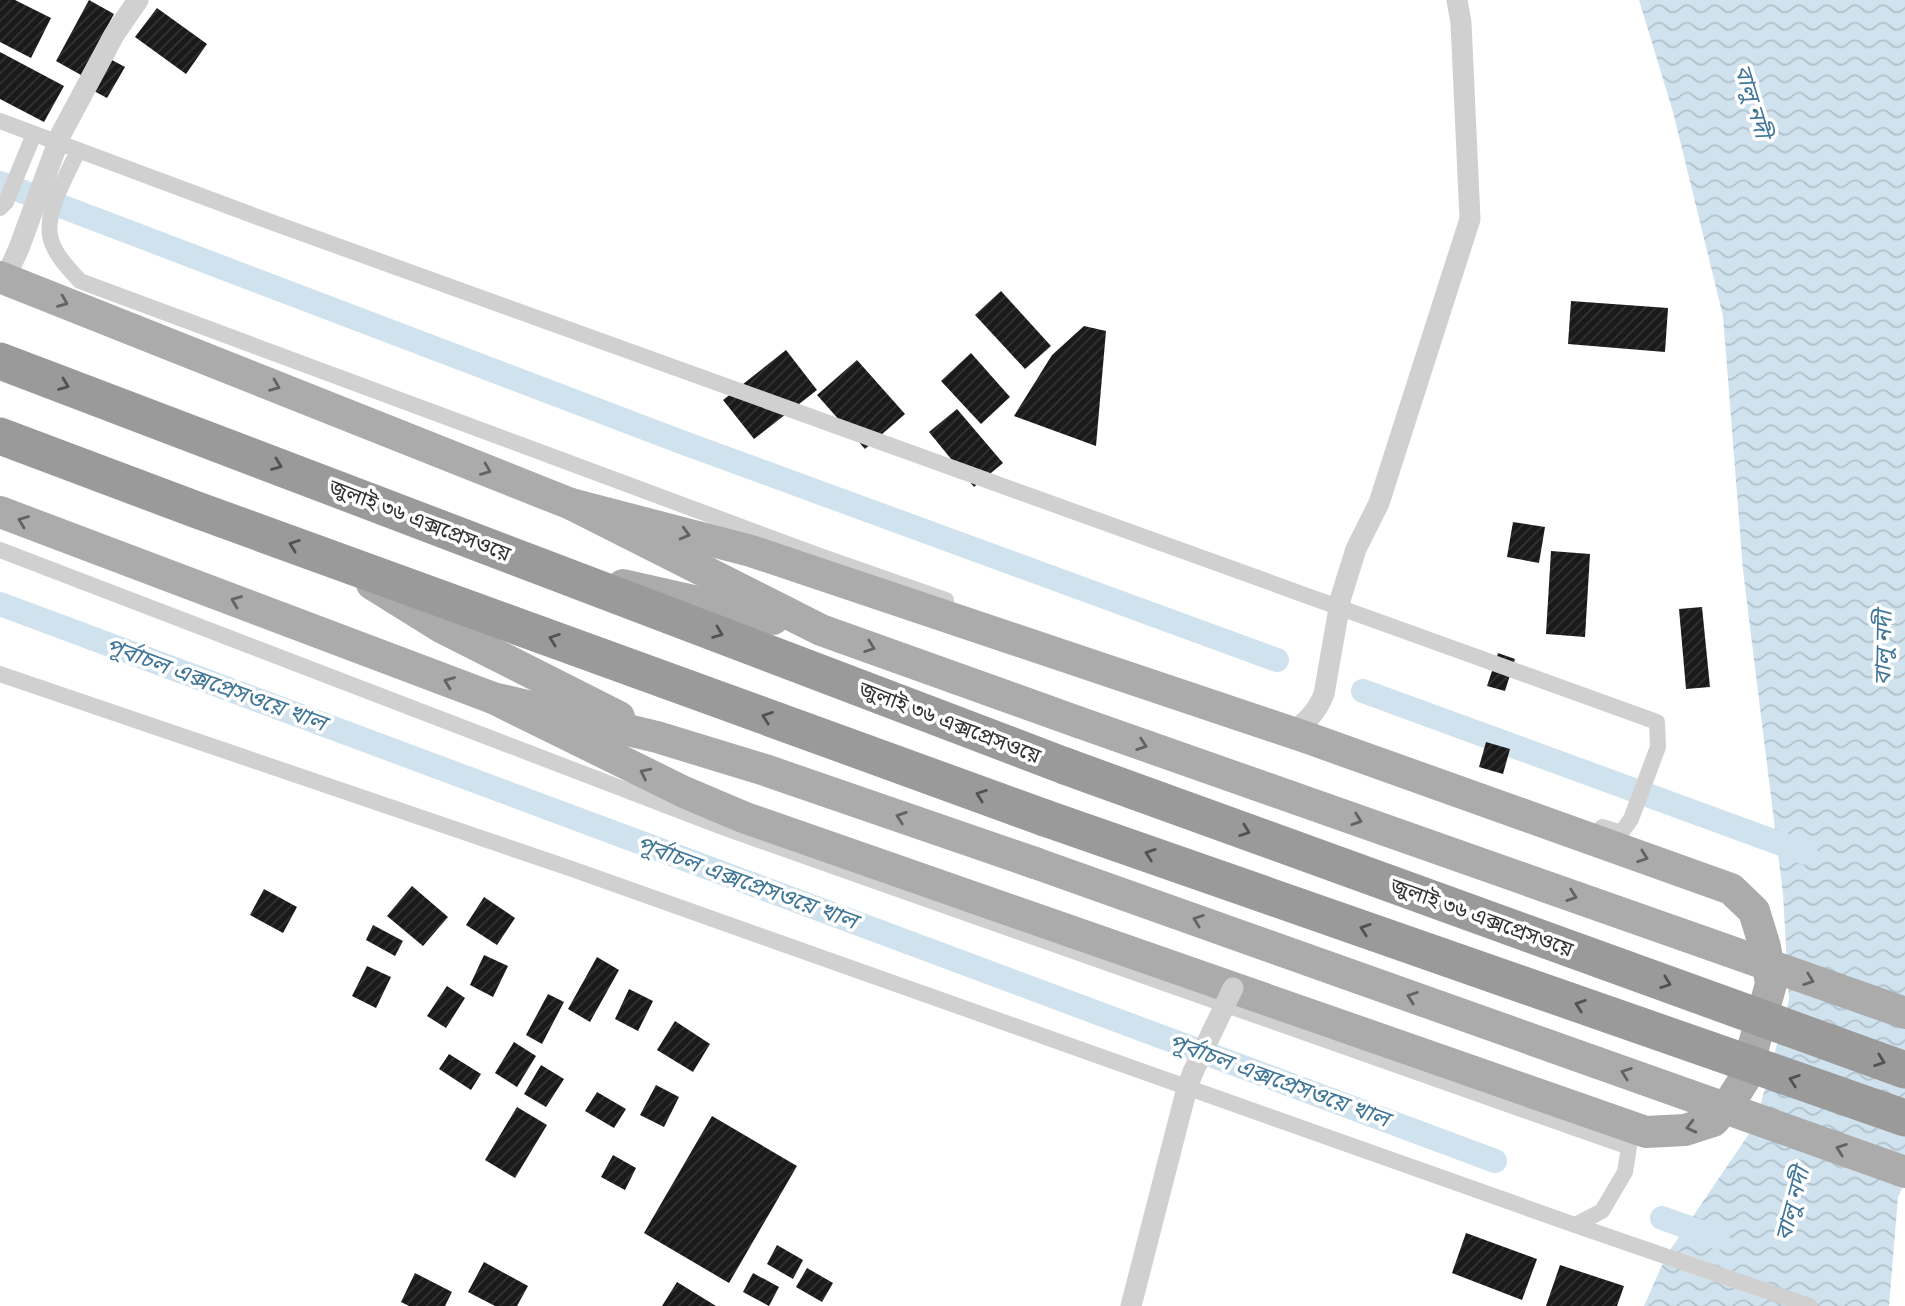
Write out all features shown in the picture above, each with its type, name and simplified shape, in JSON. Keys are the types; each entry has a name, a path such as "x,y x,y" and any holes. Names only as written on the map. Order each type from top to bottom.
{"highway":[{"name":"জুলাই ৩৬ এক্সপ্রেসওয়ে","path":"0,361 1065,766 1905,1070"},
{"path":"0,436 1045,818 1905,1118"}],"main road":[{"path":"2,278 571,504 821,630"},
{"path":"0,512 493,698 684,792 743,817 1230,996 1646,1132 1685,1130 1713,1121 1730,1102 1744,1080 1771,984 1765,947 1754,911 1731,889 1297,729 751,551 571,504"},
{"path":"328,557 441,627 657,737"},
{"path":"550,568 821,630 1905,1013"},
{"path":"493,698 657,737 765,770 1905,1172"}],"street":[{"path":"2,278 19,248 114,35 138,0"},
{"path":"1297,729 1309,720 1324,694 1339,607 1356,549 1379,503 1470,219 1461,23 1457,0"},
{"path":"0,121 64,147 1657,722 1658,747 1631,819 1621,833 1297,729 820,556 80,281 64,263 51,240 50,215 64,147"},
{"path":"0,208 6,202 34,134"},
{"path":"0,550 724,828 1230,996 1629,1147 1625,1172 1602,1211 1580,1227"},
{"path":"0,674 1190,1080 1580,1227 1810,1306"},
{"path":"1131,1306 1190,1080 1230,996"}],"water":[{"name":"বালু নদী","path":"1639,0 1905,0 1905,1182 1898,1197 1889,1306 1644,1306 1666,1256 1755,1125 1789,1000 1783,894 1743,570 1723,316 1673,112"}],"building":[{"path":"0,0 15,0 51,18 31,58 0,42"},
{"path":"89,0 114,14 81,75 56,61"},
{"path":"157,8 207,44 186,74 135,37"},
{"path":"0,52 64,86 44,122 0,99"},
{"path":"110,59 125,67 107,98 92,90"},
{"path":"1001,291 1051,346 1025,369 975,315"},
{"path":"1571,301 1668,308 1665,352 1568,344"},
{"path":"1084,326 1106,331 1096,446 1014,416 1052,355"},
{"path":"786,350 817,390 754,439 723,400"},
{"path":"971,353 1010,397 981,424 941,381"},
{"path":"857,360 905,414 865,449 817,395"},
{"path":"957,409 1003,463 974,487 929,432"},
{"path":"1513,522 1545,527 1539,563 1507,557"},
{"path":"1551,551 1590,554 1585,637 1546,634"},
{"path":"1702,607 1710,687 1686,689 1679,609"},
{"path":"1498,653 1515,659 1505,691 1487,686"},
{"path":"1486,742 1510,749 1503,774 1479,767"},
{"path":"412,886 448,917 423,946 387,916"},
{"path":"264,889 297,907 283,933 250,915"},
{"path":"484,897 515,918 497,945 466,925"},
{"path":"373,925 403,941 395,956 366,940"},
{"path":"484,955 508,966 493,997 470,985"},
{"path":"597,957 619,970 590,1022 568,1009"},
{"path":"367,966 391,977 376,1008 352,996"},
{"path":"447,986 465,998 446,1028 427,1016"},
{"path":"629,989 653,1001 638,1031 615,1019"},
{"path":"548,994 564,1002 542,1044 526,1035"},
{"path":"675,1021 710,1044 693,1072 657,1050"},
{"path":"514,1042 536,1056 517,1087 495,1073"},
{"path":"449,1054 481,1074 471,1090 439,1069"},
{"path":"541,1065 564,1079 546,1107 524,1094"},
{"path":"656,1085 679,1097 664,1127 640,1115"},
{"path":"597,1092 626,1109 614,1128 585,1111"},
{"path":"517,1107 547,1125 515,1178 485,1160"},
{"path":"712,1116 797,1166 729,1283 644,1233"},
{"path":"613,1155 636,1168 625,1190 601,1177"},
{"path":"1466,1233 1537,1259 1522,1300 1452,1273"},
{"path":"777,1245 803,1260 793,1279 767,1264"},
{"path":"484,1262 528,1286 517,1306 495,1306 468,1292"},
{"path":"1560,1265 1624,1286 1617,1306 1546,1306"},
{"path":"807,1268 833,1283 822,1302 796,1287"},
{"path":"415,1273 452,1292 445,1306 409,1306 401,1302"},
{"path":"753,1273 779,1287 769,1306 743,1292"},
{"path":"677,1282 716,1306 662,1306"}],"waterway":[{"name":"পূর্বাচল এক্সপ্রেসওয়ে খাল","path":"0,183 684,443 1277,660"},
{"name":"পূর্বাচল এক্সপ্রেসওয়ে খাল","path":"0,604 1495,1161"},
{"name":"পূর্বাচল এক্সপ্রেসওয়ে খাল","path":"1363,691 1806,853"},
{"name":"পূর্বাচল এক্সপ্রেসওয়ে খাল","path":"1662,1218 1718,1238"}]}
